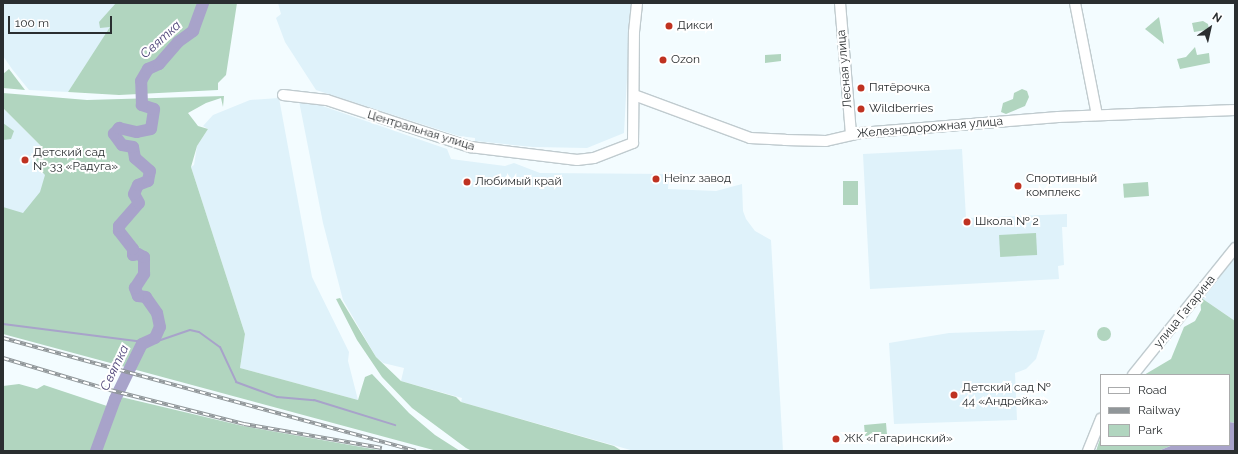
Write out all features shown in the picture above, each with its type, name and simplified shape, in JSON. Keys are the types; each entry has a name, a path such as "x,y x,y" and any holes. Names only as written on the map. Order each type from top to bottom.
{"street":[{"name":"Центральная улица","path":"283,95 327,100 470,148 577,160 614,152 633,144 637,3"},
{"name":"Лесная улица","path":"840,3 851,135"},
{"path":"1075,3 1097,115"},
{"name":"Железнодорожная улица","path":"634,95 750,138 826,141 851,135 936,126 1097,115 1235,110"},
{"name":"улица Гагарина","path":"1134,374 1235,248"},
{"path":"1088,451 1100,421"}],"shaded area":[{"path":"3,3 127,3 68,92 29,90 12,69 3,56"},
{"path":"278,3 631,3 624,133 587,148 533,147 475,141 475,138 459,136 316,90 285,42 276,18 281,14"},
{"path":"279,98 312,277 349,352 348,361 358,400 240,368 245,334 191,167 194,165 197,146 208,129 203,126 213,115 250,100"},
{"path":"305,100 447,149 451,159 505,166 514,163 540,173 669,174 668,189 716,191 742,184 743,211 746,219 755,231 771,240 783,451 634,451 461,402 462,398 401,381 404,368 383,363 376,357 343,300 323,223 299,101"},
{"name":"Детский сад № 33 «Радуга»","path":"3,108 41,146 52,171 40,225 3,213"},
{"name":"Школа № 2","path":"962,149 966,218 1067,214 1067,227 1062,227 1064,265 1058,266 1059,279 870,289 863,154"},
{"path":"1235,255 1235,321 1200,297"},
{"name":"Детский сад № 44 «Андрейка»","path":"1045,330 1036,359 1026,369 1015,373 1017,420 894,424 889,343 949,333"},
{"path":"1230,422 1235,423 1235,451 1158,451 1170,446 1230,446"}],"green space":[{"path":"116,3 237,3 226,75 218,83 218,90 119,95 68,92 110,27 100,28 99,22"},
{"path":"1159,17 1164,44 1145,29"},
{"path":"1203,21 1208,24 1210,34 1207,35 1206,30 1194,32 1192,23"},
{"path":"1195,47 1197,55 1209,53 1210,63 1180,69 1177,59 1186,57"},
{"path":"781,54 781,61 765,63 765,55"},
{"path":"9,69 25,90 3,88 3,74"},
{"path":"1022,89 1027,91 1029,97 1025,106 1006,114 1001,112 1003,103 1013,99 1014,93"},
{"path":"3,93 87,100 224,96 223,107 221,98 206,103 188,113 198,126 208,129 197,146 191,167 245,334 240,368 358,400 365,377 372,374 409,413 435,435 460,451 437,451 3,334 3,207 23,213 40,192 45,175 34,163 42,149 41,146 3,108"},
{"path":"3,123 14,131 11,139 3,140"},
{"path":"843,181 858,181 858,205 843,205"},
{"path":"1148,182 1149,196 1124,198 1123,184"},
{"path":"1036,233 1037,255 1000,257 999,235"},
{"path":"1200,297 1235,321 1235,423 1230,422 1230,374 1146,374 1171,359 1184,327 1195,321 1201,310"},
{"path":"340,298 376,357 401,381 456,397 461,402 614,446 622,451 472,451 466,448 412,408 382,377 357,340 336,299"},
{"path":"1104,327 1109,329 1111,334 1109,339 1104,341 1099,339 1097,334 1099,329"},
{"path":"19,384 37,389 44,385 116,409 121,397 243,426 384,451 3,451 3,386"},
{"path":"886,423 887,434 865,436 864,425"},
{"path":"1100,439 1100,446 1170,446 1158,451 1096,451"}],"waterway":[{"name":"Святка","path":"96,451 115,399 142,344 155,338 160,327 157,313 146,297 138,296 135,288 144,274 144,257 138,254 133,255 133,249 119,231 119,226 139,203 134,194 138,185 148,181 150,171 135,158 133,147 122,145 114,134 119,128 137,132 151,129 154,109 142,105 141,81 148,69 159,64 178,42 193,31 203,3"},
{"path":"3,324 152,343 190,330 199,332 220,347 236,382 277,397 314,400 395,425"}],"railway":[{"path":"3,338 416,451"},
{"path":"3,358 110,390 244,424 382,448"}],"place":[{"name":"Дикси","path":"669,26"},
{"name":"Ozon","path":"663,60"},
{"name":"Пятёрочка","path":"861,88"},
{"name":"Wildberries","path":"861,109"},
{"name":"Детский сад № 33 «Радуга»","path":"25,160"},
{"name":"Heinz завод","path":"656,179"},
{"name":"Любимый край","path":"467,182"},
{"name":"Спортивный комплекс","path":"1018,186"},
{"name":"Школа № 2","path":"967,222"},
{"name":"Детский сад № 44 «Андрейка»","path":"954,395"},
{"name":"ЖК «Гагаринский»","path":"836,439"}]}
